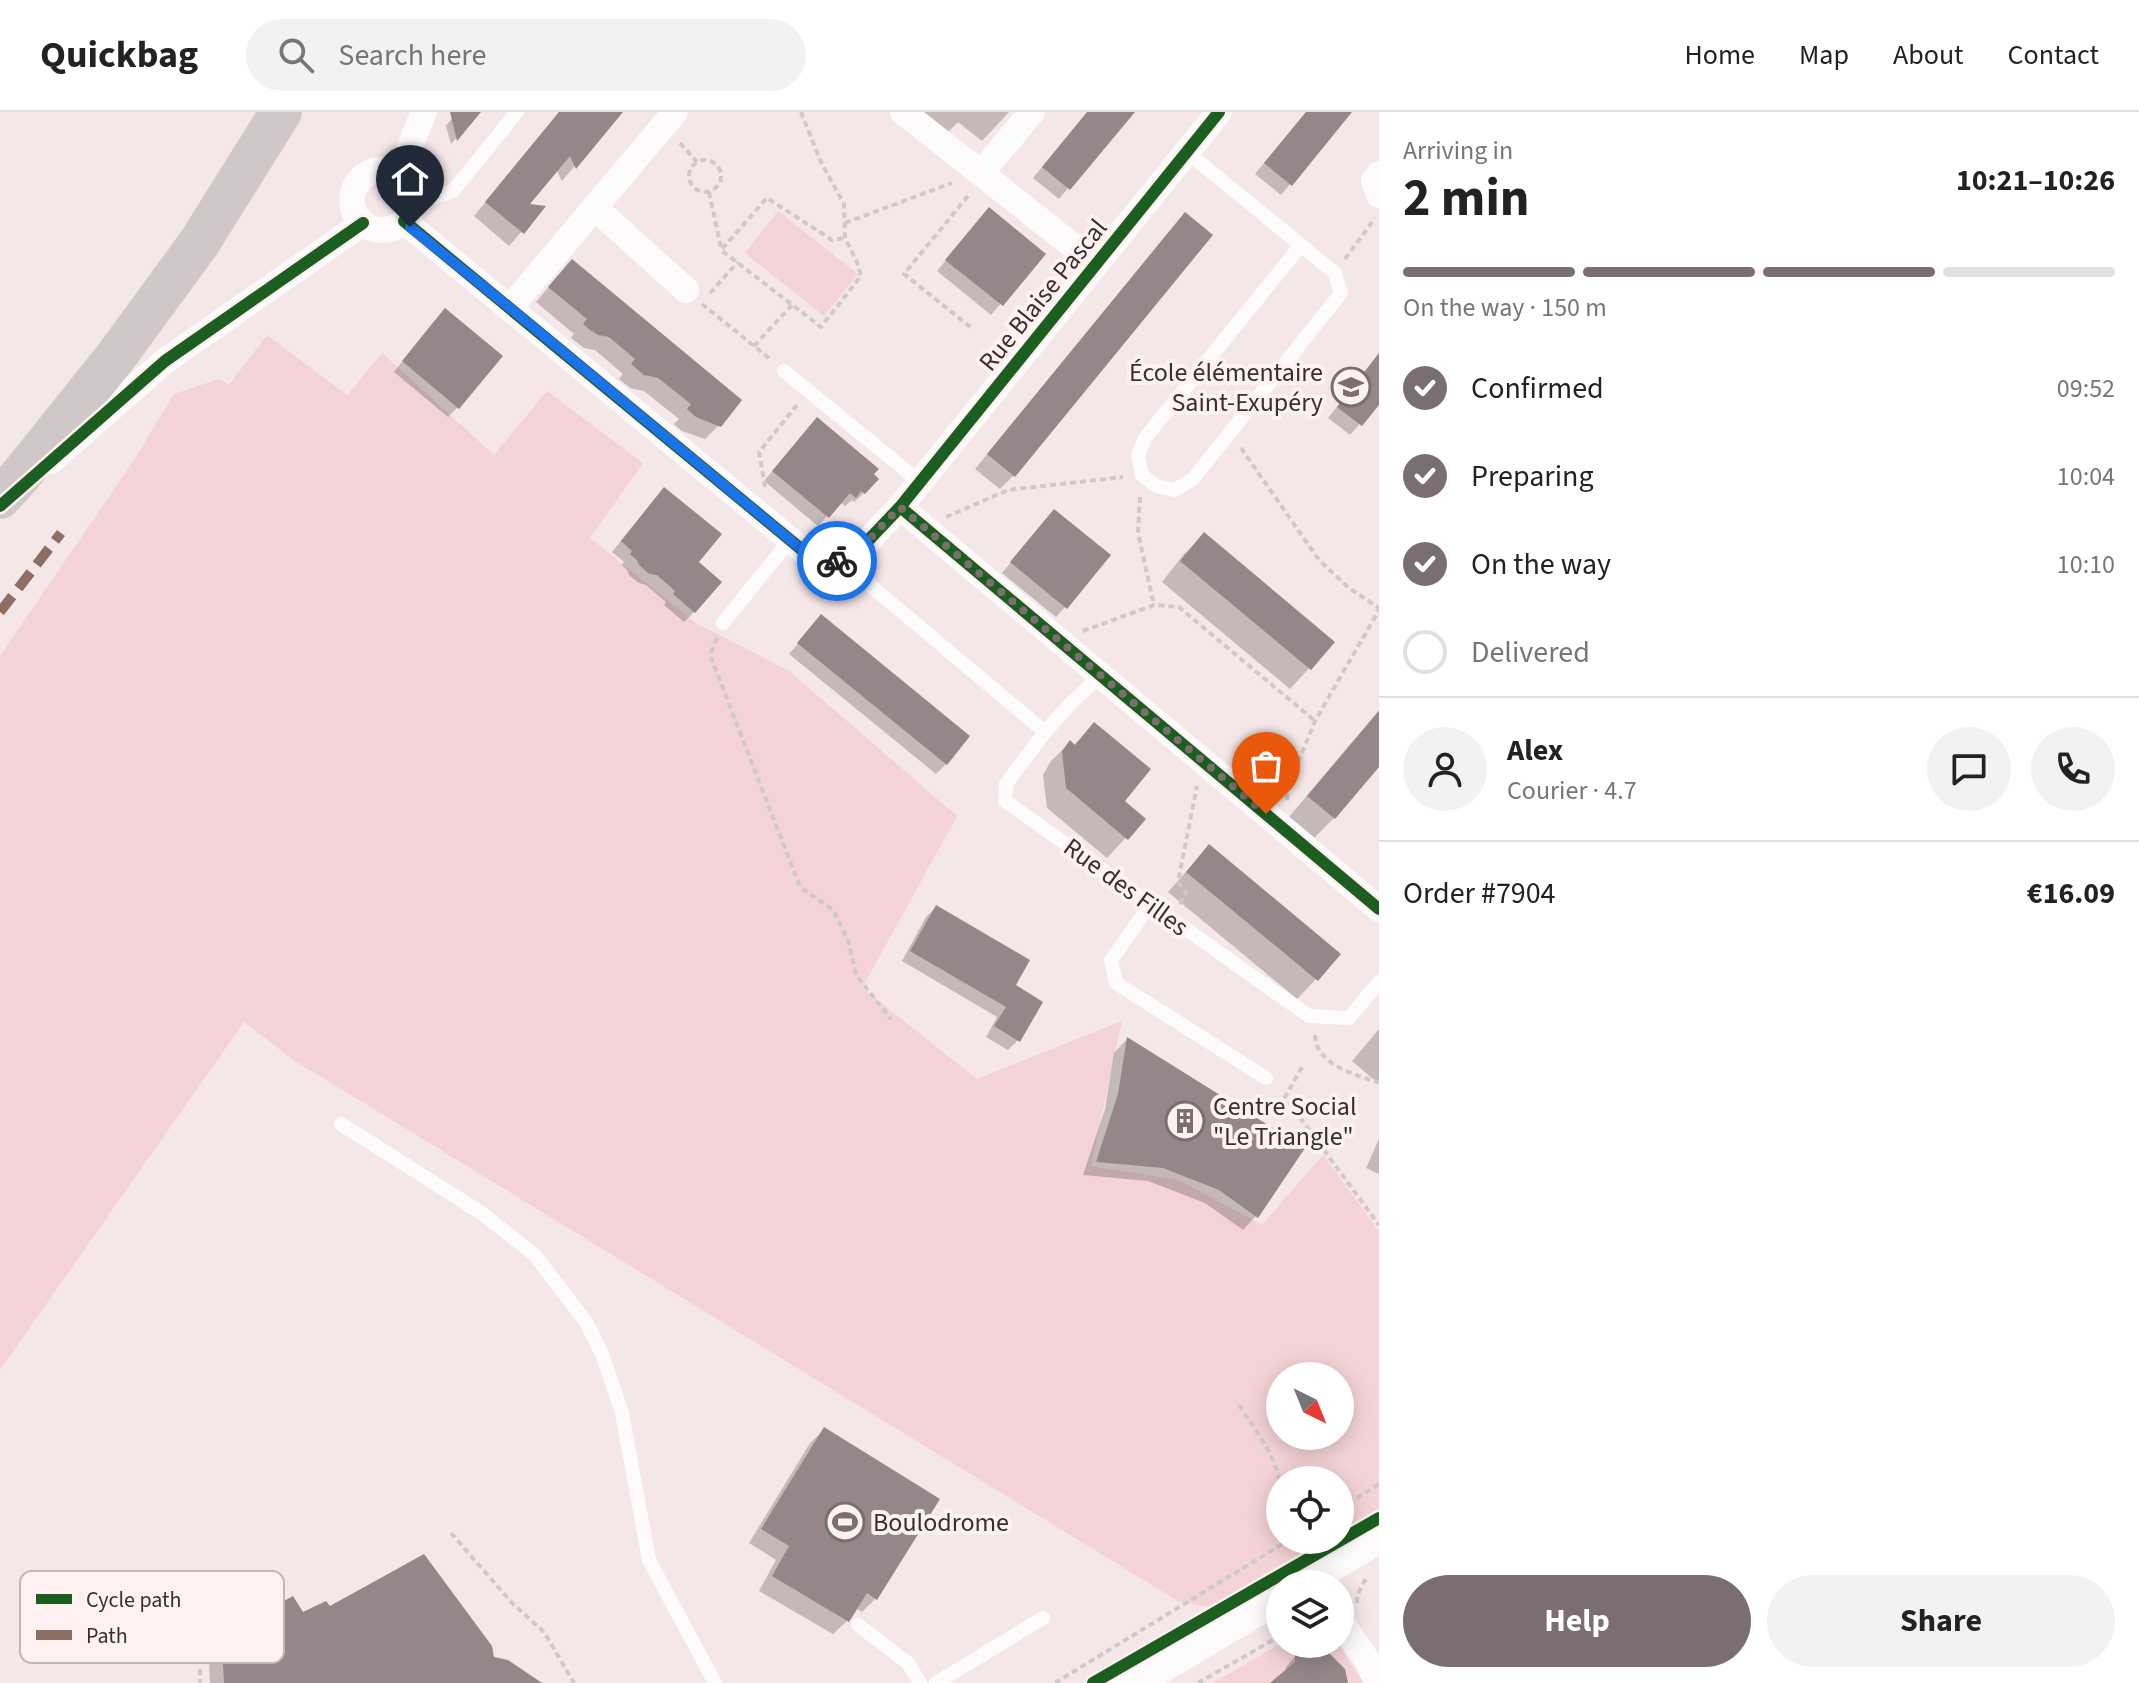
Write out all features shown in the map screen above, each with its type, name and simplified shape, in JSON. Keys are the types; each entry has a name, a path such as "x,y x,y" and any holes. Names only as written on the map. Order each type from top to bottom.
{"main road":[{"path":"0,498 117,355 199,243 281,112"},
{"path":"1342,1570 1378,1555"},
{"path":"1129,1683 1266,1601"},
{"path":"1169,1683 1266,1627"}],"street":[{"path":"398,175 424,112"},
{"path":"510,308 675,112"},
{"path":"903,112 1096,264"},
{"path":"981,173 1032,112"},
{"name":"Rue Blaise Pascal","path":"845,558 862,547 900,507 1219,112"},
{"path":"379,170 398,175 410,188 408,213 388,229 370,228 356,215 353,206 355,187 370,173 379,170"},
{"path":"1379,174 1374,181 1379,195"},
{"path":"595,208 686,290"},
{"path":"408,213 510,308 812,558 838,562 845,558"},
{"path":"0,506 165,361 363,223"},
{"path":"900,507 1379,909"},
{"path":"1354,1640 1374,1667"}],"lane":[{"path":"408,213 453,191 517,112"},
{"path":"1187,152 1301,245 1335,273 1341,293 1193,479 1175,490 1156,486 1142,475 1138,455 1145,438 1301,245"},
{"path":"784,371 920,482"},
{"path":"723,623 780,532"},
{"path":"845,558 867,577 871,586 1045,732"},
{"name":"Rue des Filles","path":"1101,675 1045,732 1006,784 1005,801 1309,1016 1334,1017"},
{"path":"1150,905 1111,960 1116,983 1266,1078"},
{"path":"1334,1017 1349,1018 1379,982"},
{"path":"341,1124 480,1212 534,1254 586,1322 602,1354 622,1413 649,1560 715,1683"},
{"path":"936,1683 1043,1618"},
{"path":"858,1625 908,1663 920,1683"}],"path":[{"path":"709,192 721,250 821,327 861,276 845,238 844,204 821,162 801,112"},
{"path":"702,160 717,165 722,175 718,186 709,192 695,189 689,180 693,165 702,160"},
{"path":"845,223 981,173"},
{"path":"973,329 904,274 974,188 981,173"},
{"path":"721,250 767,198 832,240 845,238"},
{"path":"1335,273 1379,213"},
{"path":"738,262 701,302 784,371"},
{"path":"754,346 792,305"},
{"path":"780,532 759,452 809,391"},
{"path":"1230,432 1319,560 1349,588 1379,609 1315,721 1288,787 1285,830"},
{"path":"929,531 946,517 1008,490 1142,475 1138,533 1154,605"},
{"path":"1059,640 1154,605 1179,607 1315,721"},
{"path":"723,623 710,655 800,887 833,910 848,940 856,975 891,1019"},
{"path":"1171,920 1186,893 1178,882 1203,761"},
{"path":"1334,1017 1318,1028 1315,1045 1331,1063 1379,1083"},
{"path":"1302,1067 1285,1097 1379,1225"},
{"path":"1239,1405 1275,1466"},
{"path":"1354,1500 1379,1484"},
{"path":"451,1533 513,1604 544,1632 574,1683"},
{"path":"1055,1683 1266,1554"},
{"path":"1354,1617 1357,1615 1357,1596 1378,1555"},
{"path":"1198,1683 1266,1644"},
{"path":"200,1669 200,1683"}],"shaded area":[{"path":"778,211 858,274 824,316 745,253"},
{"path":"267,335 347,395 382,353 494,455 547,391 643,463 590,538 696,623 789,671 957,816 862,988 977,1079 1122,1021 1091,1166 1179,1180 1262,1225 1323,1155 1379,1231 1379,1514 1354,1528 1354,1466 1266,1466 1266,1554 1308,1554 1280,1570 1266,1570 1266,1578 1212,1608 1178,1601 292,1059 244,1022 0,1370 0,656 132,463 174,394 219,379 229,385"},
{"path":"1266,1652 1266,1658 1347,1658 1364,1683 1213,1683"}],"building":[{"path":"450,112 481,112 457,141"},
{"path":"559,112 623,112 576,169 570,156 530,204 546,206 524,234 485,202"},
{"path":"1087,112 1135,112 1070,190 1042,167"},
{"path":"1306,112 1352,112 1292,186 1264,163"},
{"path":"989,207 1046,254 1003,306 945,260"},
{"path":"1185,212 1213,235 1015,477 987,454"},
{"path":"572,259 742,400 721,427 696,417 687,409 691,404 658,378 644,375 631,364 635,359 609,337 590,330 583,324 587,319 548,287"},
{"path":"445,308 503,356 459,409 402,361"},
{"path":"1379,353 1379,405 1362,426 1337,407"},
{"path":"817,417 879,469 874,474 879,479 865,494 861,491 856,498 850,493 829,518 772,471"},
{"path":"664,487 722,534 699,562 722,582 695,613 657,575 649,574 639,565 630,554 632,551 621,541"},
{"path":"1054,509 1111,555 1067,609 1010,562"},
{"path":"1204,532 1335,642 1311,670 1180,561"},
{"path":"821,614 970,736 947,765 797,643"},
{"path":"1379,711 1379,767 1335,819 1307,796"},
{"path":"1094,722 1151,769 1125,801 1146,819 1128,840 1066,788 1062,751 1070,740 1075,745"},
{"path":"1209,844 1341,954 1318,981 1186,872"},
{"path":"936,905 1030,960 1016,985 1043,1002 1020,1042 994,1026 1006,1007 910,951"},
{"name":"Centre Social \"Le Triangle\"","path":"1127,1037 1305,1148 1258,1218 1219,1190 1163,1168 1096,1162 1118,1094"},
{"name":"Boulodrome","path":"824,1427 940,1499 877,1600 867,1593 849,1622 772,1576 789,1546 761,1529"},
{"path":"424,1554 492,1646 494,1657 508,1660 542,1683 224,1683 223,1663 284,1663 284,1601 293,1596 303,1612 326,1601 330,1606"},
{"path":"1295,1658 1334,1658 1345,1669 1348,1683 1270,1683 1295,1662"}],"marked path":[{"path":"0,612 61,533"}],"cycle path":[{"path":"404,221 812,558 838,562 862,547 900,507 1219,112"},
{"path":"0,506 165,361 363,223"},
{"path":"900,507 1379,909"},
{"path":"1093,1683 1379,1518"}],"way so far":[{"path":"837,561 862,547 900,507 1266,814"}],"place":[{"name":"École élémentaire Saint-Exupéry","path":"1351,387"},
{"name":"Centre Social \"Le Triangle\"","path":"1185,1121"},
{"name":"Boulodrome","path":"845,1522"}],"route":[{"path":"410,227 812,558 837,561"}]}
